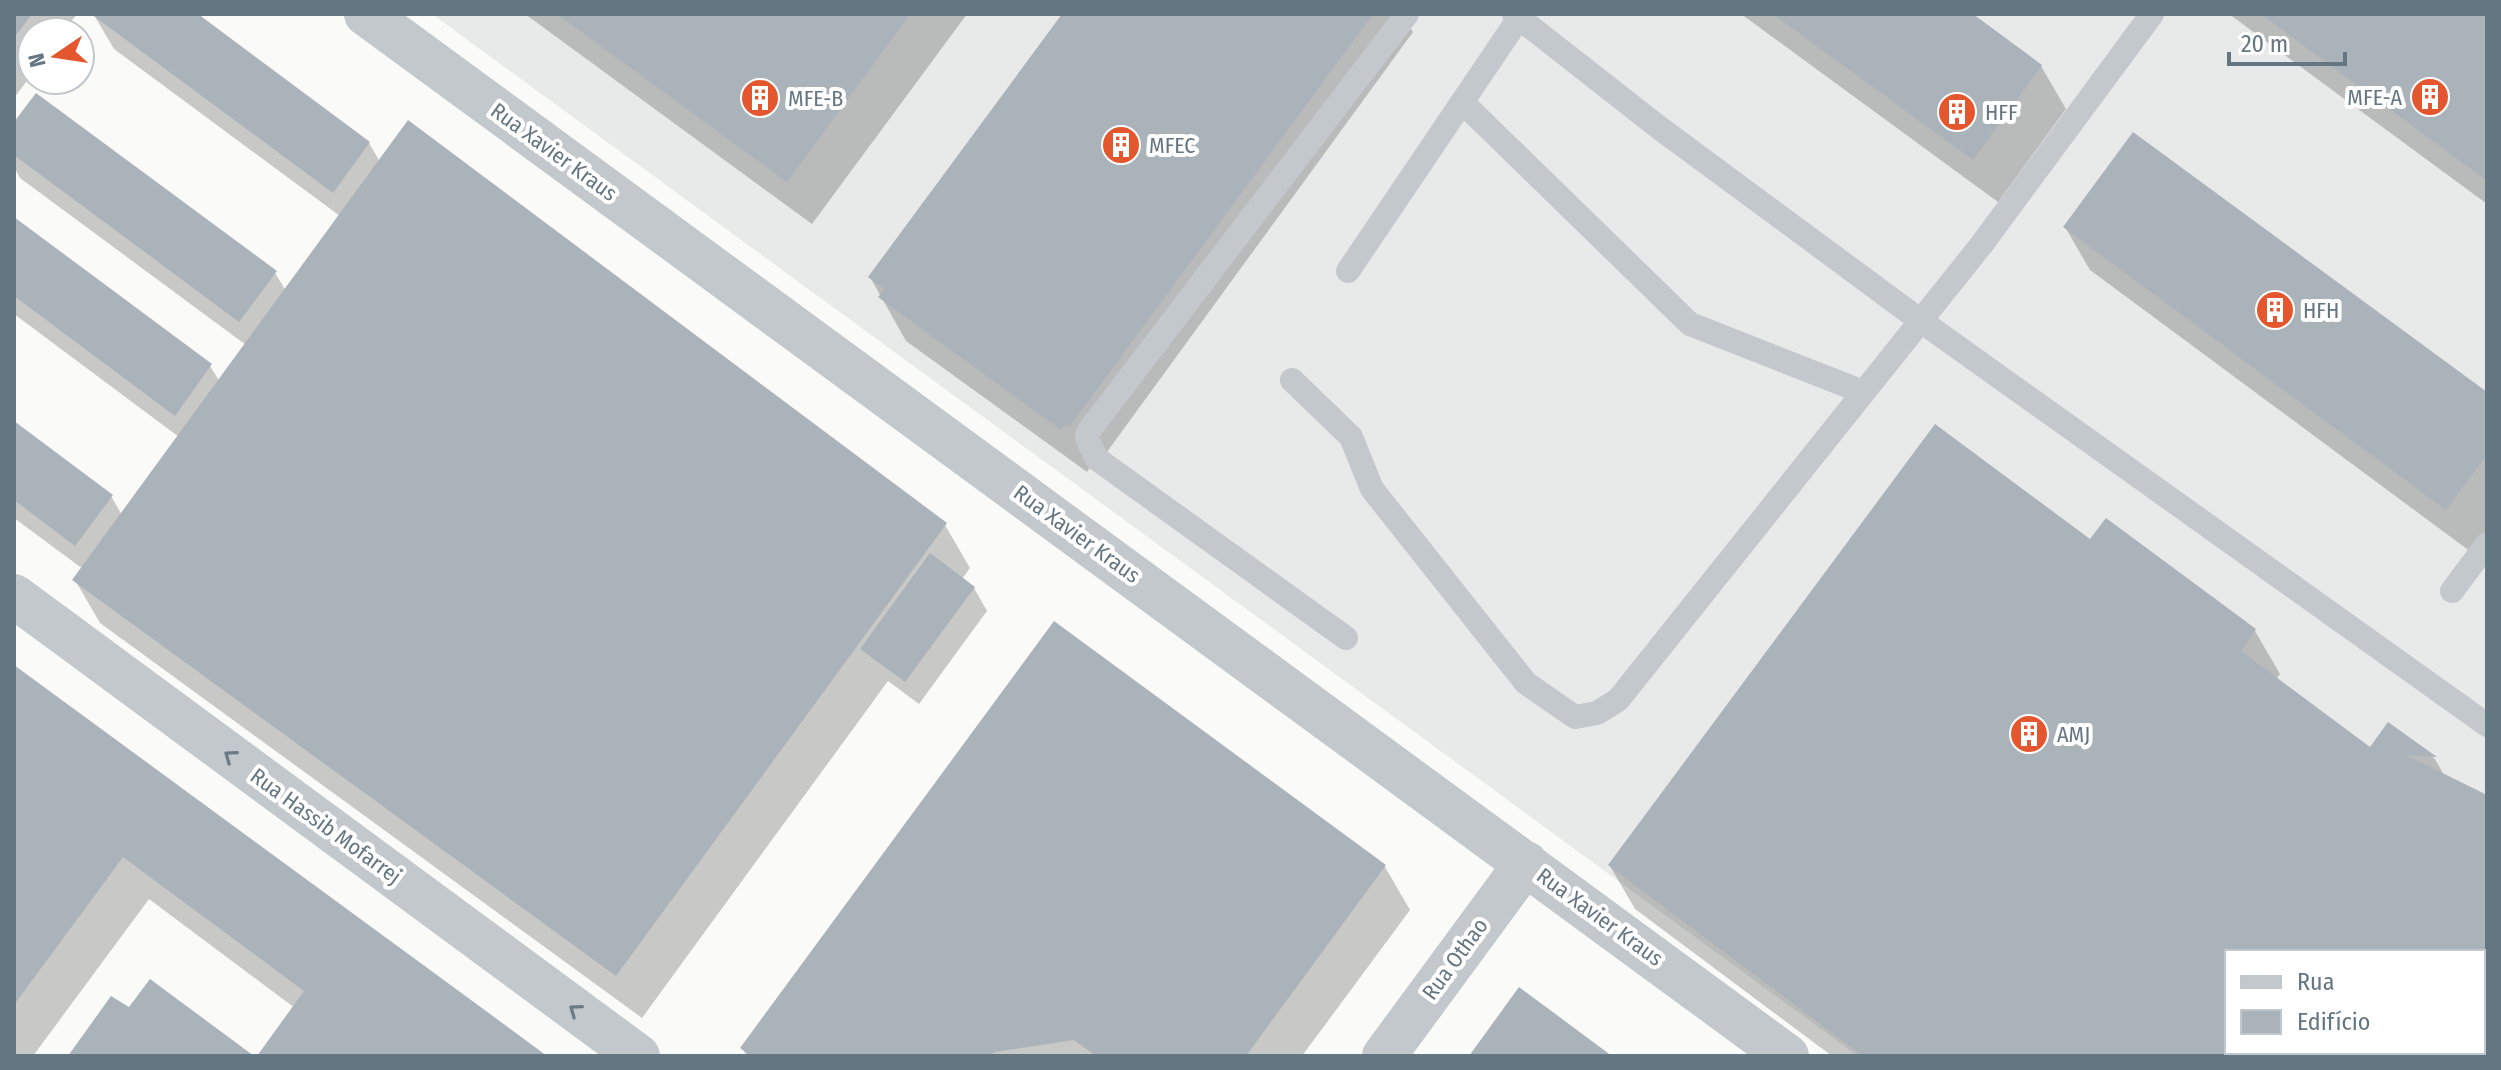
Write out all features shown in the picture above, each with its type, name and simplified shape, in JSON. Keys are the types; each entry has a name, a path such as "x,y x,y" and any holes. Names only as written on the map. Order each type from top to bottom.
{"street":[{"name":"Rua Xavier Kraus","path":"366,14 1787,1056"},
{"name":"Rua Hassib Mofarrej","path":"14,596 638,1056"},
{"name":"Rua Othao","path":"1384,1056 1526,863"}],"lane":[{"path":"1346,638 1097,459 1087,439 1088,432 1407,14"},
{"path":"1292,380 1351,437 1372,489 1526,683 1575,717 1597,713 1618,700 1921,321 1982,244 2152,14"},
{"path":"1348,271 1516,16 1657,126 1921,321 2487,725"},
{"path":"1462,102 1690,324 1863,392"},
{"path":"2452,591 2487,544"}],"shaded area":[{"path":"432,14 2487,14 2487,1056 1858,1056"}],"building":[{"path":"14,14 32,14 16,16 14,38"},
{"path":"91,14 198,14 370,142 333,193"},
{"name":"MFE-B","path":"557,14 910,14 787,182"},
{"name":"MFEC","path":"1062,14 1373,14 1070,426 1067,423 1061,430 878,297 885,289 868,277"},
{"name":"HFF","path":"1773,14 1973,14 2042,65 1973,160"},
{"name":"MFE-A","path":"2261,14 2487,14 2487,181"},
{"path":"34,96 40,96 277,271 239,322 14,155 14,122"},
{"path":"408,120 947,523 616,976 72,580"},
{"name":"HFH","path":"2133,132 2487,392 2487,454 2446,510 2063,227"},
{"path":"14,217 212,364 175,416 14,296"},
{"path":"14,421 113,495 75,546 14,500"},
{"name":"AMJ","path":"1935,424 2090,539 2106,518 2256,629 2241,651 2370,747 2388,722 2437,757 2406,755 2487,795 2487,1056 1863,1056 1608,865"},
{"path":"930,553 975,587 905,682 860,649"},
{"path":"1054,621 1386,865 1246,1056 1096,1056 1074,1040 994,1052 991,1056 751,1056 740,1048"},
{"path":"14,665 547,1056 257,1056 304,991 123,857 14,1005"},
{"path":"150,979 254,1056 68,1056 111,996 129,1007"},
{"path":"1519,987 1612,1056 1469,1056"}],"place":[{"name":"MFE-A","path":"2430,97"},
{"name":"MFE-B","path":"760,98"},
{"name":"HFF","path":"1957,112"},
{"name":"MFEC","path":"1121,145"},
{"name":"HFH","path":"2275,310"},
{"name":"AMJ","path":"2029,734"}]}
